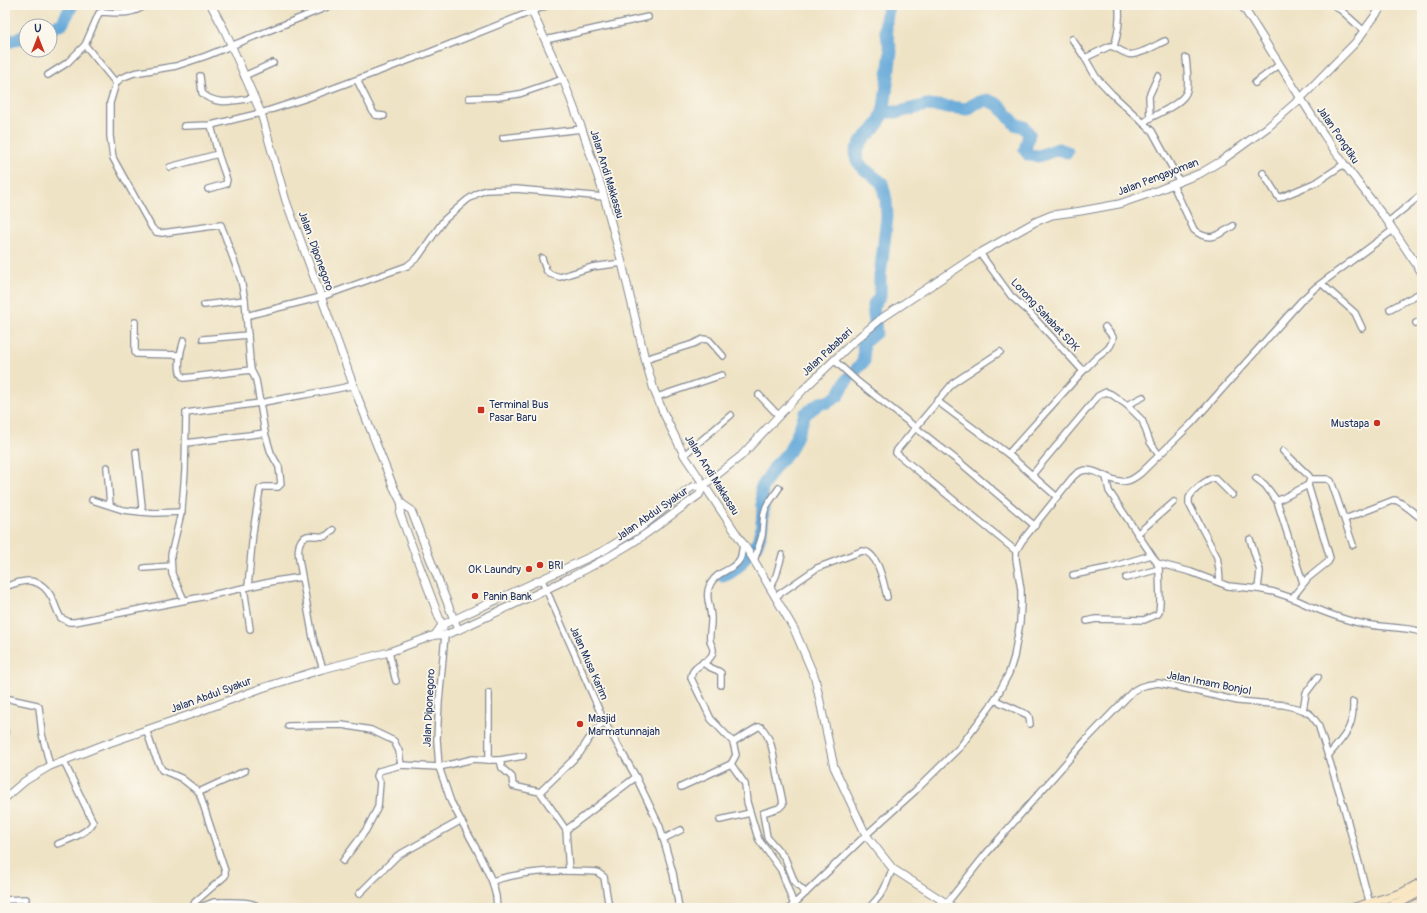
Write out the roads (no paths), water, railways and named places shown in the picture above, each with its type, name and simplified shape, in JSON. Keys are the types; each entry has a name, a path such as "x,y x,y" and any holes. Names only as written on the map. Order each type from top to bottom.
{"main road":[{"path":"1353,908 1370,906 1402,893 1422,882"},
{"path":"1383,908 1405,900 1422,891"}],"street":[{"path":"48,75 67,63 85,45 99,13 128,13 146,5"},
{"path":"250,629 246,588 260,489 278,487 280,484 279,467 271,453 265,433 256,380 251,370 248,335 249,316 241,280 221,225 162,233 156,232 152,228 113,158 110,136 110,103 116,83 127,75 176,66 231,46 332,5"},
{"path":"184,126 211,125 261,114 357,80 530,8 548,5"},
{"path":"1114,46 1120,24 1119,5"},
{"name":"Jalan Pongtiku","path":"1242,5 1300,99 1344,164 1388,222 1422,273"},
{"path":"1334,5 1364,31"},
{"name":"Jalan Pengayoman","path":"980,253 1019,230 1052,215 1119,204 1201,173 1239,149 1268,127 1300,99 1355,43 1383,5"},
{"name":"Jalan . Diponegoro","path":"213,6 261,114 286,201 354,385 393,486 402,504"},
{"name":"Jalan Andi Makkasau","path":"530,8 563,80 582,129 604,196 645,359 663,412 684,455 745,546 794,629 815,678 834,767 866,834 893,869 954,908"},
{"path":"545,40 648,17"},
{"path":"1072,39 1096,77 1152,131 1177,183 1194,230 1200,235 1208,237 1219,236 1233,226"},
{"path":"1085,58 1110,46 1114,46 1130,55 1136,54 1164,41"},
{"path":"85,45 116,83"},
{"path":"1143,123 1163,112 1186,94 1188,89 1186,58"},
{"path":"244,76 273,63"},
{"path":"1255,84 1279,65"},
{"path":"200,76 202,93 212,101 230,101 254,98"},
{"path":"1150,118 1150,96 1158,76"},
{"path":"357,80 373,112 384,116"},
{"path":"469,98 498,97 519,94 563,80"},
{"path":"208,189 223,185 227,182 211,125"},
{"path":"503,138 582,129"},
{"path":"170,167 218,154"},
{"path":"1263,173 1279,198 1317,182 1344,164"},
{"path":"249,316 321,297 407,266 418,257 444,220 467,200 482,191 516,189 604,196"},
{"path":"1388,222 1422,194"},
{"path":"798,901 866,834 915,791 960,747 994,700 1009,673 1014,657 1020,622 1021,590 1016,551 1022,541 1075,474 1082,470 1092,470 1106,477 1123,481 1134,478 1147,468 1192,423 1232,376 1301,301 1393,230"},
{"name":"Jalan Pababari","path":"704,485 741,456 803,390 834,360 882,318 980,253"},
{"name":"Lorong Sahabat SDK","path":"980,253 1011,296 1028,311 1084,371"},
{"path":"542,258 546,270 550,274 560,277 592,267 622,263"},
{"path":"1322,284 1355,313 1362,328"},
{"path":"1390,310 1422,292"},
{"path":"204,305 245,300"},
{"path":"1416,323 1422,320"},
{"path":"135,322 136,354 180,355"},
{"path":"1008,454 1084,371 1097,358 1103,355 1112,344 1112,335 1105,327"},
{"path":"203,339 248,335"},
{"path":"645,359 693,344 703,339 709,340 723,356"},
{"path":"184,340 180,355 179,373 184,378 251,370"},
{"path":"1000,352 957,380 915,427 897,450 896,454 1016,551"},
{"path":"834,360 1035,526"},
{"path":"657,397 722,375"},
{"path":"184,600 172,574 171,555 182,512 186,443 185,415 187,412 260,403 354,385"},
{"path":"1032,475 1098,396 1103,393 1108,393 1127,406 1142,420 1150,442 1159,455"},
{"path":"760,395 779,416"},
{"path":"1127,406 1142,396"},
{"path":"937,401 1008,454 1057,497"},
{"path":"684,455 731,415"},
{"path":"186,443 265,433"},
{"path":"1283,451 1306,473 1310,479"},
{"path":"136,452 142,506 141,512"},
{"path":"107,467 110,505"},
{"path":"1087,621 1096,619 1144,620 1158,614 1160,602 1158,566 1109,491 1106,477"},
{"path":"1220,582 1217,557 1189,504 1189,498 1192,493 1211,478 1215,478 1232,495"},
{"path":"1256,478 1265,485 1277,501 1303,583"},
{"path":"1310,479 1330,480 1353,545"},
{"path":"1292,598 1303,583 1313,573 1328,562 1330,558 1308,485 1310,479"},
{"name":"Jalan Abdul Syakur","path":"435,635 442,626 454,620 604,551 640,528 692,487 704,485"},
{"name":"Jalan Abdul Syakur","path":"5,797 25,781 50,766 146,729 198,712 262,688 323,669 389,652 435,635 445,635 458,630 598,563 628,546 698,495 704,485"},
{"path":"1277,501 1308,485"},
{"path":"753,559 762,536 764,514 779,488"},
{"path":"92,500 123,510 155,513 182,512"},
{"path":"1345,519 1394,500 1397,500 1422,519"},
{"path":"1137,534 1174,502"},
{"path":"402,504 411,510 458,630"},
{"name":"Jalan Diponegoro","path":"402,504 400,514 445,635 437,739 439,767 451,802 492,881 496,896 497,908"},
{"path":"323,669 313,638 298,548 301,540 307,537 326,536 333,530"},
{"path":"1250,539 1260,571 1258,589"},
{"path":"681,787 731,764 736,755 733,742 711,718 691,678 693,670 705,664 710,658 713,649 710,641 711,607 707,600 708,589 716,576 735,565 740,559 745,546"},
{"path":"775,597 817,568 862,551 872,554 884,583 887,597"},
{"path":"770,588 776,576 782,555"},
{"path":"1072,575 1114,566 1152,555"},
{"path":"144,568 171,566"},
{"path":"1126,578 1158,566 1191,572 1235,587 1274,592 1326,613 1348,620 1366,624 1400,627 1422,632"},
{"path":"5,587 20,581 29,580 37,582 43,586 51,597 61,618 69,622 81,621 302,577"},
{"name":"Jalan Musa Karim","path":"542,580 604,721 636,777 660,827 673,873 679,908"},
{"path":"389,652 396,681"},
{"path":"705,664 721,673 721,685"},
{"path":"1303,710 1307,691 1318,677"},
{"name":"Jalan Imam Bonjol","path":"947,903 985,855 1086,740 1133,692 1140,687 1158,684 1169,685 1238,701 1284,705 1303,710 1316,719 1343,804 1370,906"},
{"path":"489,693 489,760"},
{"path":"5,698 31,703 39,707 45,749 50,766"},
{"path":"994,700 1028,715 1030,724"},
{"path":"1328,756 1350,726 1353,715 1353,702"},
{"path":"540,792 580,753 588,740 604,721"},
{"path":"288,726 342,725 370,730 394,741 399,751 401,765"},
{"path":"720,820 756,815 779,808 783,804 774,754 768,738 761,727 758,727 733,742"},
{"path":"146,729 154,753 162,770 181,778 199,792 225,875 195,902 192,908"},
{"path":"343,861 366,830 378,807 380,782 378,776 379,771 401,765 439,767 466,760 500,760 523,756"},
{"path":"58,844 78,835 92,825 93,822 63,760"},
{"path":"500,760 502,768 512,777 513,786 540,792 566,830 569,871"},
{"path":"731,764 745,784 747,802 756,815 767,837 785,858 795,883 798,901"},
{"path":"199,792 245,771"},
{"path":"566,830 636,777"},
{"path":"756,815 759,840 781,870 798,901"},
{"path":"359,894 397,856 460,821"},
{"path":"663,839 681,830"},
{"path":"869,908 887,885 888,876 893,869"},
{"path":"492,881 513,875 545,871 597,872 603,875 605,880 609,908"},
{"path":"5,900 26,899"},
{"path":"198,908 204,905 254,904 260,908"}],"waterway":[{"path":"58,25 62,24 72,5"},
{"path":"723,576 736,568 756,545 761,533 763,517 761,489 776,465 789,452 805,414 820,403 828,402 838,396 846,381 864,361 863,343 876,332 873,306 880,296 880,276 887,217 886,200 882,183 863,168 857,160 856,151 862,141 879,122 884,109 891,51 886,32 886,20 889,5"},
{"path":"5,43 18,39"},
{"path":"884,109 888,112 899,112 927,105 967,109 976,103 987,100 999,105 1015,124 1024,127 1029,134 1025,150 1029,155 1039,156 1058,149 1067,152"}],"place":[{"name":"Terminal Bus Pasar Baru","path":"481,410"},
{"name":"Mustapa","path":"1377,423"},
{"name":"BRI","path":"540,565"},
{"name":"OK Laundry","path":"529,569"},
{"name":"Panin Bank","path":"475,596"},
{"name":"Masjid Marmatunnajah","path":"580,724"}]}
